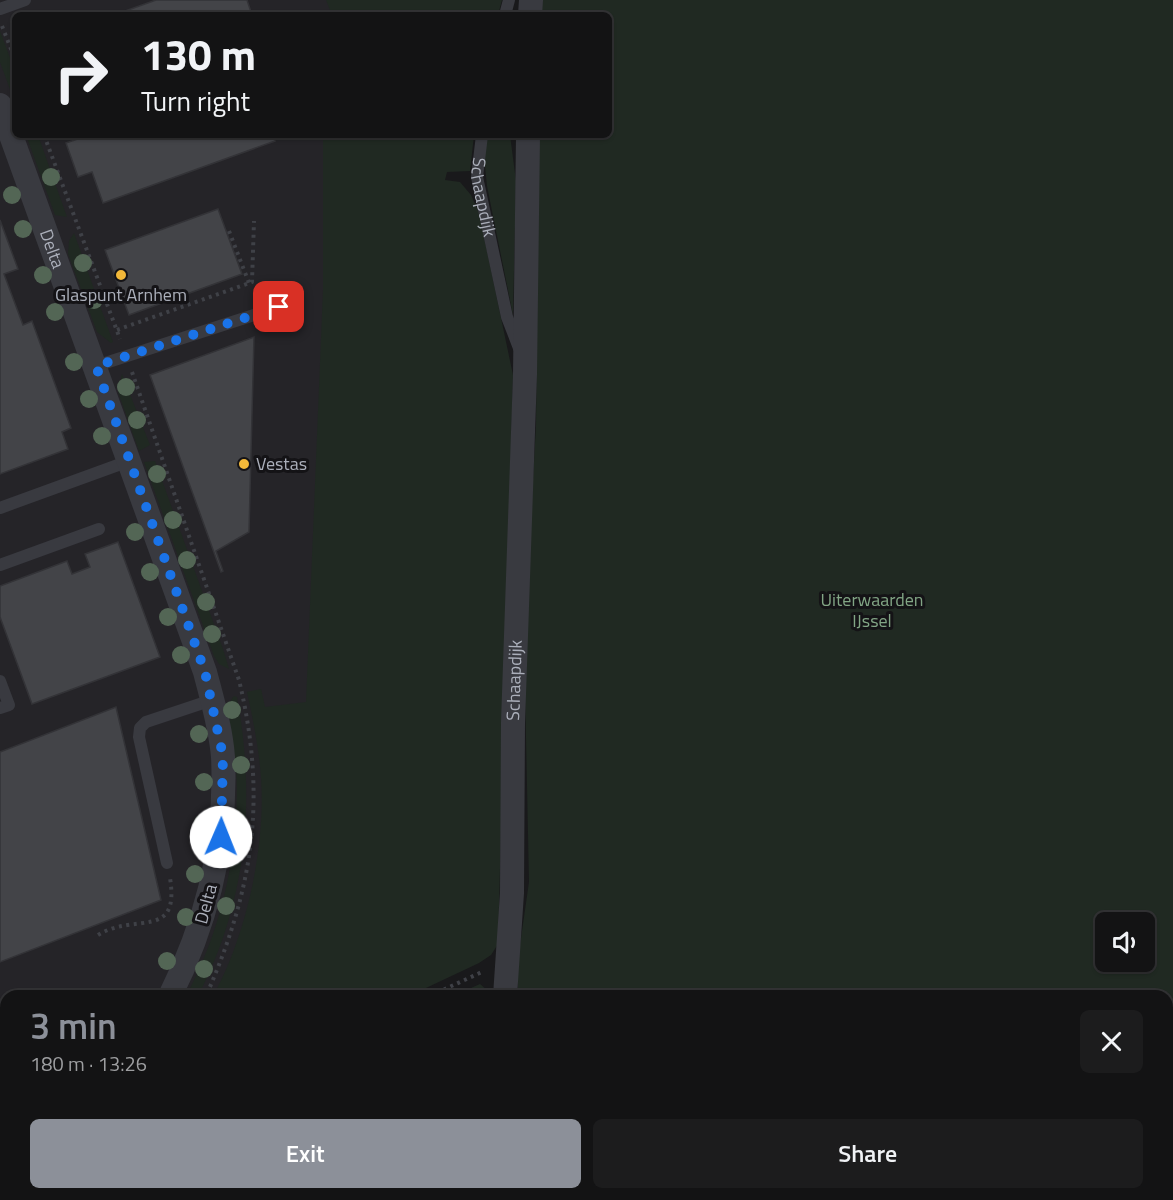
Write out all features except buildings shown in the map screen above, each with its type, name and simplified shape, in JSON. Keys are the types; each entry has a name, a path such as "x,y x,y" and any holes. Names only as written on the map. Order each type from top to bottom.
{"street":[{"name":"Delta","path":"0,105 12,138"},
{"name":"Delta","path":"12,138 205,672 223,756 221,837 210,897 192,953 173,990"},
{"name":"Schaapdijk","path":"505,990 512,893 513,723 525,363 528,138"}],"lane":[{"path":"0,9 25,0"},
{"name":"Schaapdijk","path":"482,138 477,177 507,317 525,363"},
{"path":"96,366 279,307"},
{"path":"0,508 129,461"},
{"path":"0,566 99,529"},
{"path":"0,681 9,705 0,708"},
{"path":"167,863 139,737 140,728 146,722 212,700"}],"path":[{"path":"0,19 12,51"},
{"path":"117,330 252,282 254,221"},
{"path":"229,231 249,283"},
{"path":"98,935 107,929 165,916 172,902 167,863"},
{"path":"443,990 507,961"}],"shaded area":[{"path":"0,0 384,0 382,12 12,12 12,138 371,138 291,990 0,990"}],"green space":[{"path":"326,0 502,0 499,12 331,12"},
{"name":"Uiterwaarden IJssel","path":"540,0 1173,0 1173,990 518,990 518,959 529,882 524,640 536,426 539,138 612,138 612,12 540,12"},
{"path":"0,31 12,63 12,95 0,62"},
{"path":"27,138 39,138 67,217 55,215"},
{"path":"323,138 474,138 470,171 447,172 445,180 460,182 471,195 479,213 513,375 498,944 491,955 479,963 422,990 216,990 235,947 244,919 257,861 262,804 260,767 247,692 261,689 265,707 306,702 323,290"},
{"path":"487,138 510,138 516,181 513,315 487,186 484,156"},
{"path":"74,233 113,342 111,343 97,332 68,254 69,241"},
{"path":"122,374 150,445 139,451 118,392"},
{"path":"155,461 229,669 219,664 214,656 144,462"},
{"path":"234,696 237,697 243,735 246,812 243,849 237,887 215,960 201,990 189,990 199,970 219,914 232,855 237,795 236,766 229,718 231,701"},
{"path":"480,984 487,990 466,990"}],"place":[{"name":"Glaspunt Arnhem","path":"121,275"},
{"name":"Vestas","path":"244,464"}],"route":[{"path":"221,837 223,756 205,672 96,366 279,307"}]}
